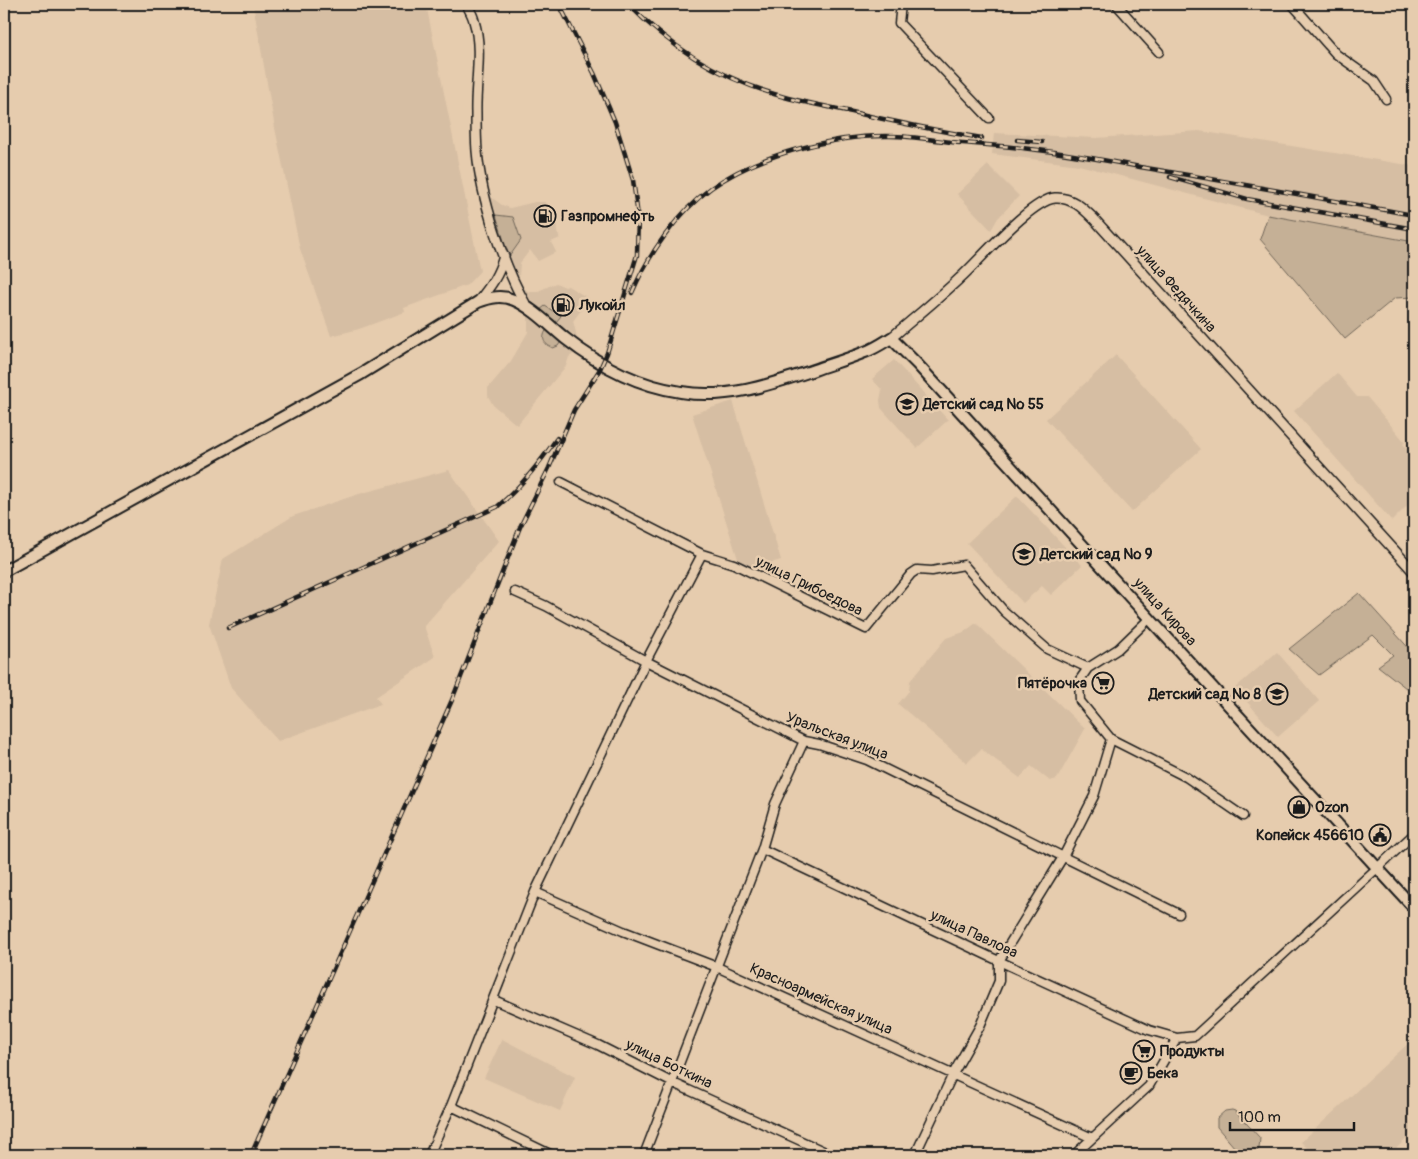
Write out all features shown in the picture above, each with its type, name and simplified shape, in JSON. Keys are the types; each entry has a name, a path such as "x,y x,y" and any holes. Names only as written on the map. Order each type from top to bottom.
{"main road":[{"path":"4,571 362,374 478,302 491,297 503,296 526,307 571,343 610,367 640,381 662,388 691,393 717,394 755,388 866,352 891,338"},
{"name":"улица Кирова","path":"891,338 924,371 1414,908"}],"street":[{"path":"467,4 475,22 478,44 477,152 488,208 515,287 526,307"},
{"path":"901,4 899,23 989,118"},
{"path":"1116,4 1159,52"},
{"path":"1292,4 1336,54 1374,81 1386,99"},
{"name":"улица Федячкина","path":"891,338 961,278 1031,210 1047,200 1056,198 1080,205 1414,572"},
{"path":"478,302 492,285 500,270 504,256"},
{"name":"улица Грибоедова","path":"561,482 702,554 734,564 866,629 911,574 917,570 932,571 964,565 1004,611 1048,649 1088,668"},
{"path":"429,1155 451,1106 536,892 646,662 702,554"},
{"name":"Уральская улица","path":"515,592 546,606 646,662 804,741 867,760 1179,914"},
{"path":"1150,618 1118,649 1088,668 1079,681 1080,700 1111,739 1186,777 1243,816"},
{"path":"915,1155 953,1074 980,1026 999,981 999,961 1063,857 1094,796 1111,739"},
{"path":"644,1155 762,848 775,804 804,741"},
{"path":"1074,1155 1149,1086 1177,1038 1196,1036 1414,834"},
{"name":"улица Павлова","path":"762,848 1149,1030 1177,1038"},
{"name":"Красноармейская улица","path":"536,892 623,931 717,967 1092,1138"},
{"name":"улица Боткина","path":"494,1000 598,1045 672,1082 832,1155"},
{"path":"451,1106 552,1155"}],"shaded area":[{"path":"253,4 426,4 480,271 467,285 404,308 405,312 359,329 331,336 300,249 275,128"},
{"path":"1199,131 1414,166 1414,242 1268,215 1079,165 992,154 994,133 1096,138"},
{"path":"988,165 1019,196 998,218 991,230 957,194"},
{"path":"491,197 510,208 535,202 544,202 549,205 556,215 557,232 560,238 551,242 556,252 538,261 530,250 520,263 519,277 509,257"},
{"path":"496,215 513,217 521,240 509,257"},
{"path":"1268,215 1414,242 1414,297 1395,298 1345,339 1260,239"},
{"path":"556,283 565,287 568,286 586,297 582,301 585,305 573,321 577,337 540,310 521,286 529,292 536,292"},
{"path":"545,306 561,316 556,322 540,310"},
{"path":"528,315 578,351 569,357 566,366 517,425 493,405 488,396 488,388 511,361 528,332"},
{"path":"547,329 562,340 558,346 553,348 545,343 544,335"},
{"path":"1116,355 1201,449 1132,512 1046,419"},
{"name":"Детский сад № 55","path":"894,360 948,420 917,448 881,408 882,390 872,379"},
{"path":"1337,373 1357,397 1367,397 1405,442 1403,444 1414,458 1414,499 1392,521 1294,411"},
{"path":"733,401 781,560 750,569 738,559 692,414"},
{"path":"449,470 499,541 424,626 435,657 376,697 381,704 278,741 231,688 209,624 223,559 293,516 359,494"},
{"name":"Детский сад № 9","path":"1017,496 1082,565 1051,595 1042,586 1023,603 967,543"},
{"path":"1359,593 1414,654 1414,682 1406,688 1378,666 1393,655 1373,635 1319,675 1289,649"},
{"path":"976,623 1085,729 1057,779 1050,781 1031,766 1020,778 981,749 967,763 898,704 909,691 910,681 946,638 964,632"},
{"name":"Детский сад № 8","path":"1277,652 1319,701 1278,737 1235,688"},
{"path":"502,1039 575,1077 560,1111 484,1078"},
{"path":"1412,1040 1414,1043 1414,1132 1389,1155 1314,1155 1301,1142"},
{"path":"1232,1110 1260,1138 1259,1149 1252,1155 1241,1155 1217,1127 1217,1118 1225,1111"}],"railway":[{"path":"251,1155 452,700 520,527 549,468 574,410 600,369 607,353 637,255 638,216 633,180 615,122 594,73 559,4"},
{"path":"628,4 660,33 696,58 714,69 754,87 803,102 982,138"},
{"path":"632,293 646,264 675,222 698,198 711,188 730,176 773,157 797,149 845,139 890,136 908,137 1058,153 1414,215"},
{"path":"1017,140 1042,142"},
{"path":"1170,177 1247,199 1414,229"},
{"path":"228,628 497,507 529,475 557,438"}],"place":[{"name":"Газпромнефть","path":"545,216"},
{"name":"Лукойл","path":"563,305"},
{"name":"Детский сад № 55","path":"907,404"},
{"name":"Детский сад № 9","path":"1024,554"},
{"name":"Пятёрочка","path":"1103,683"},
{"name":"Детский сад № 8","path":"1277,694"},
{"name":"Ozon","path":"1299,807"},
{"name":"Копейск 456610","path":"1380,835"},
{"name":"Продукты","path":"1144,1051"},
{"name":"Бека","path":"1131,1073"}]}
